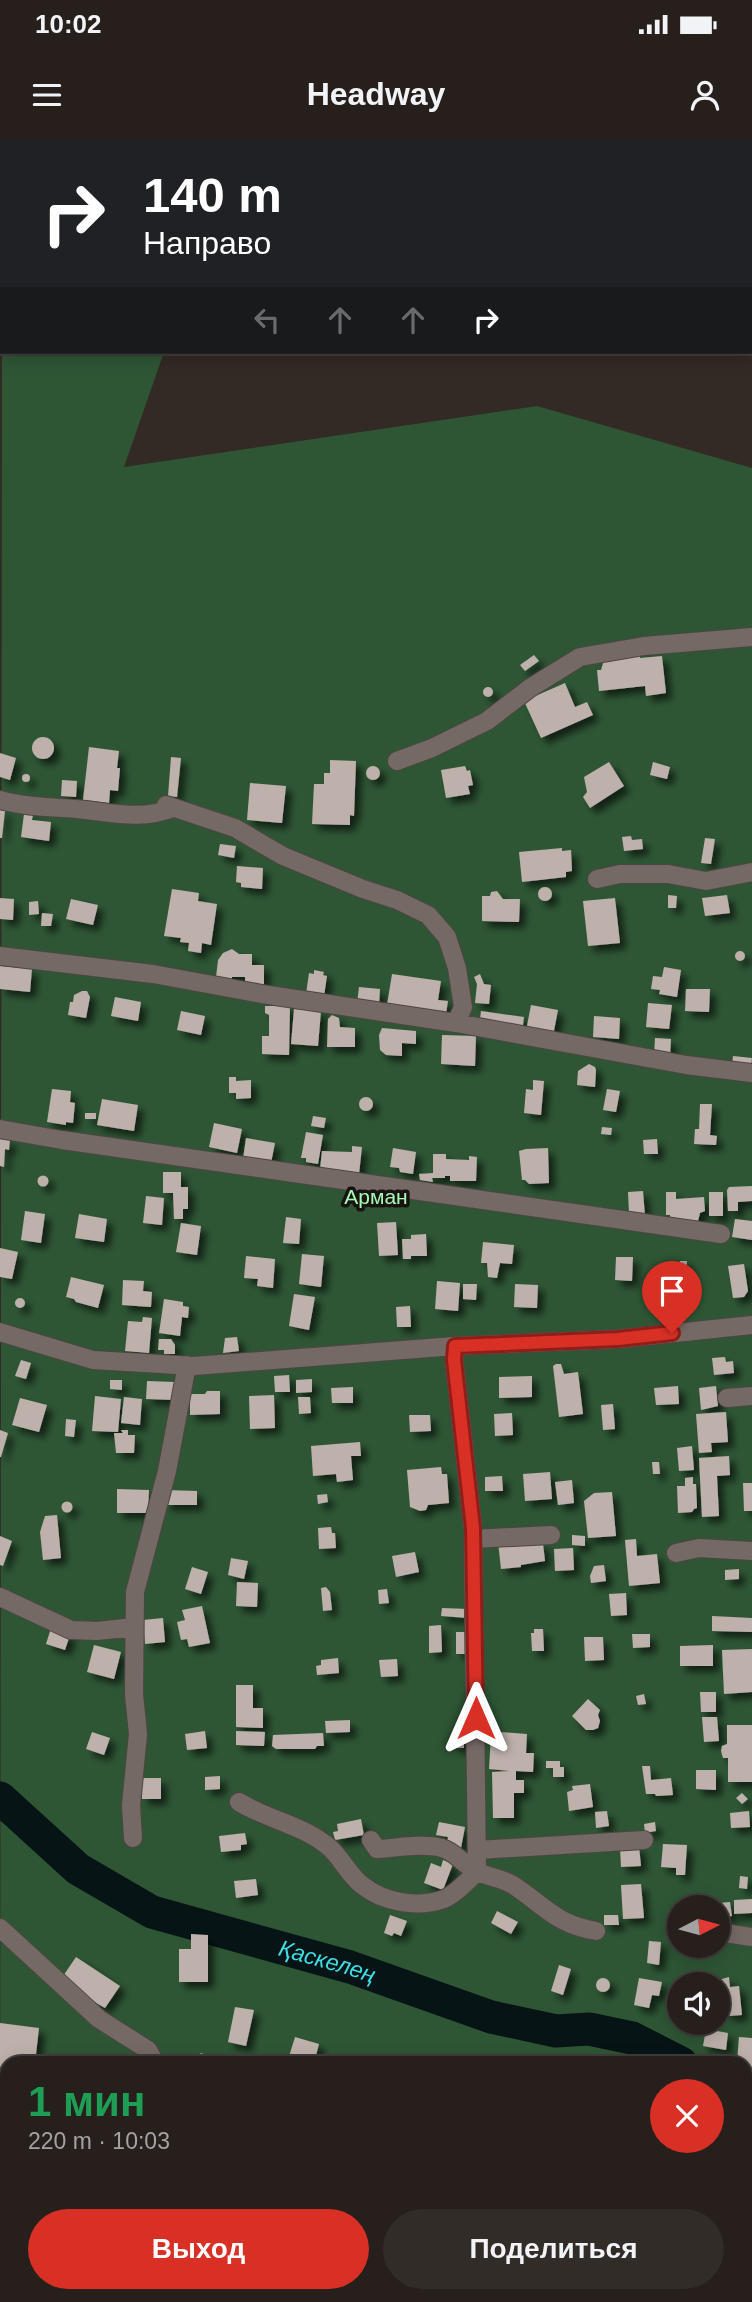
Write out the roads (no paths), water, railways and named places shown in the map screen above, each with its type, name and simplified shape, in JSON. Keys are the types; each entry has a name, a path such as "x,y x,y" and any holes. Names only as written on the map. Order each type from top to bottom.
{"street":[{"path":"397,761 432,748 487,721 530,688 580,657 644,646 752,637"},
{"path":"0,800 21,806 125,816 160,814 170,807 235,828 284,856 363,890 397,900 428,915 447,937 457,968 463,1007 456,1023"},
{"path":"597,879 620,874 668,874 706,881 752,872"},
{"path":"0,956 153,974 262,995 456,1023 686,1065 752,1073"},
{"path":"0,1129 721,1234"},
{"path":"0,1332 93,1360 187,1365 253,1363 455,1346 618,1339 752,1325"},
{"path":"455,1346 454,1360 468,1470 473,1539 477,1872"},
{"path":"133,1838 131,1805 138,1734 134,1694 135,1592 167,1471 187,1365"},
{"path":"727,1398 752,1396"},
{"path":"473,1539 551,1535"},
{"path":"676,1553 699,1548 752,1551"},
{"path":"0,1597 71,1630 97,1631 134,1627"},
{"path":"239,1802 252,1811 313,1837 331,1849 345,1869 363,1886 408,1904 446,1898 477,1872"},
{"path":"371,1840 377,1849 440,1848 458,1856 477,1872 512,1884 556,1918 576,1928 596,1931"},
{"path":"477,1850 644,1840"},
{"path":"0,1928 100,2019 148,2050 151,2056"},
{"path":"730,1934 752,1937"}],"waterway":[{"name":"Қаскелең","path":"0,1798 78,1869 152,1912 350,1967 491,2017 556,2031 589,2029 632,2038 667,2056"}],"park label":[{"name":"Арман","path":"376,1196"}]}
